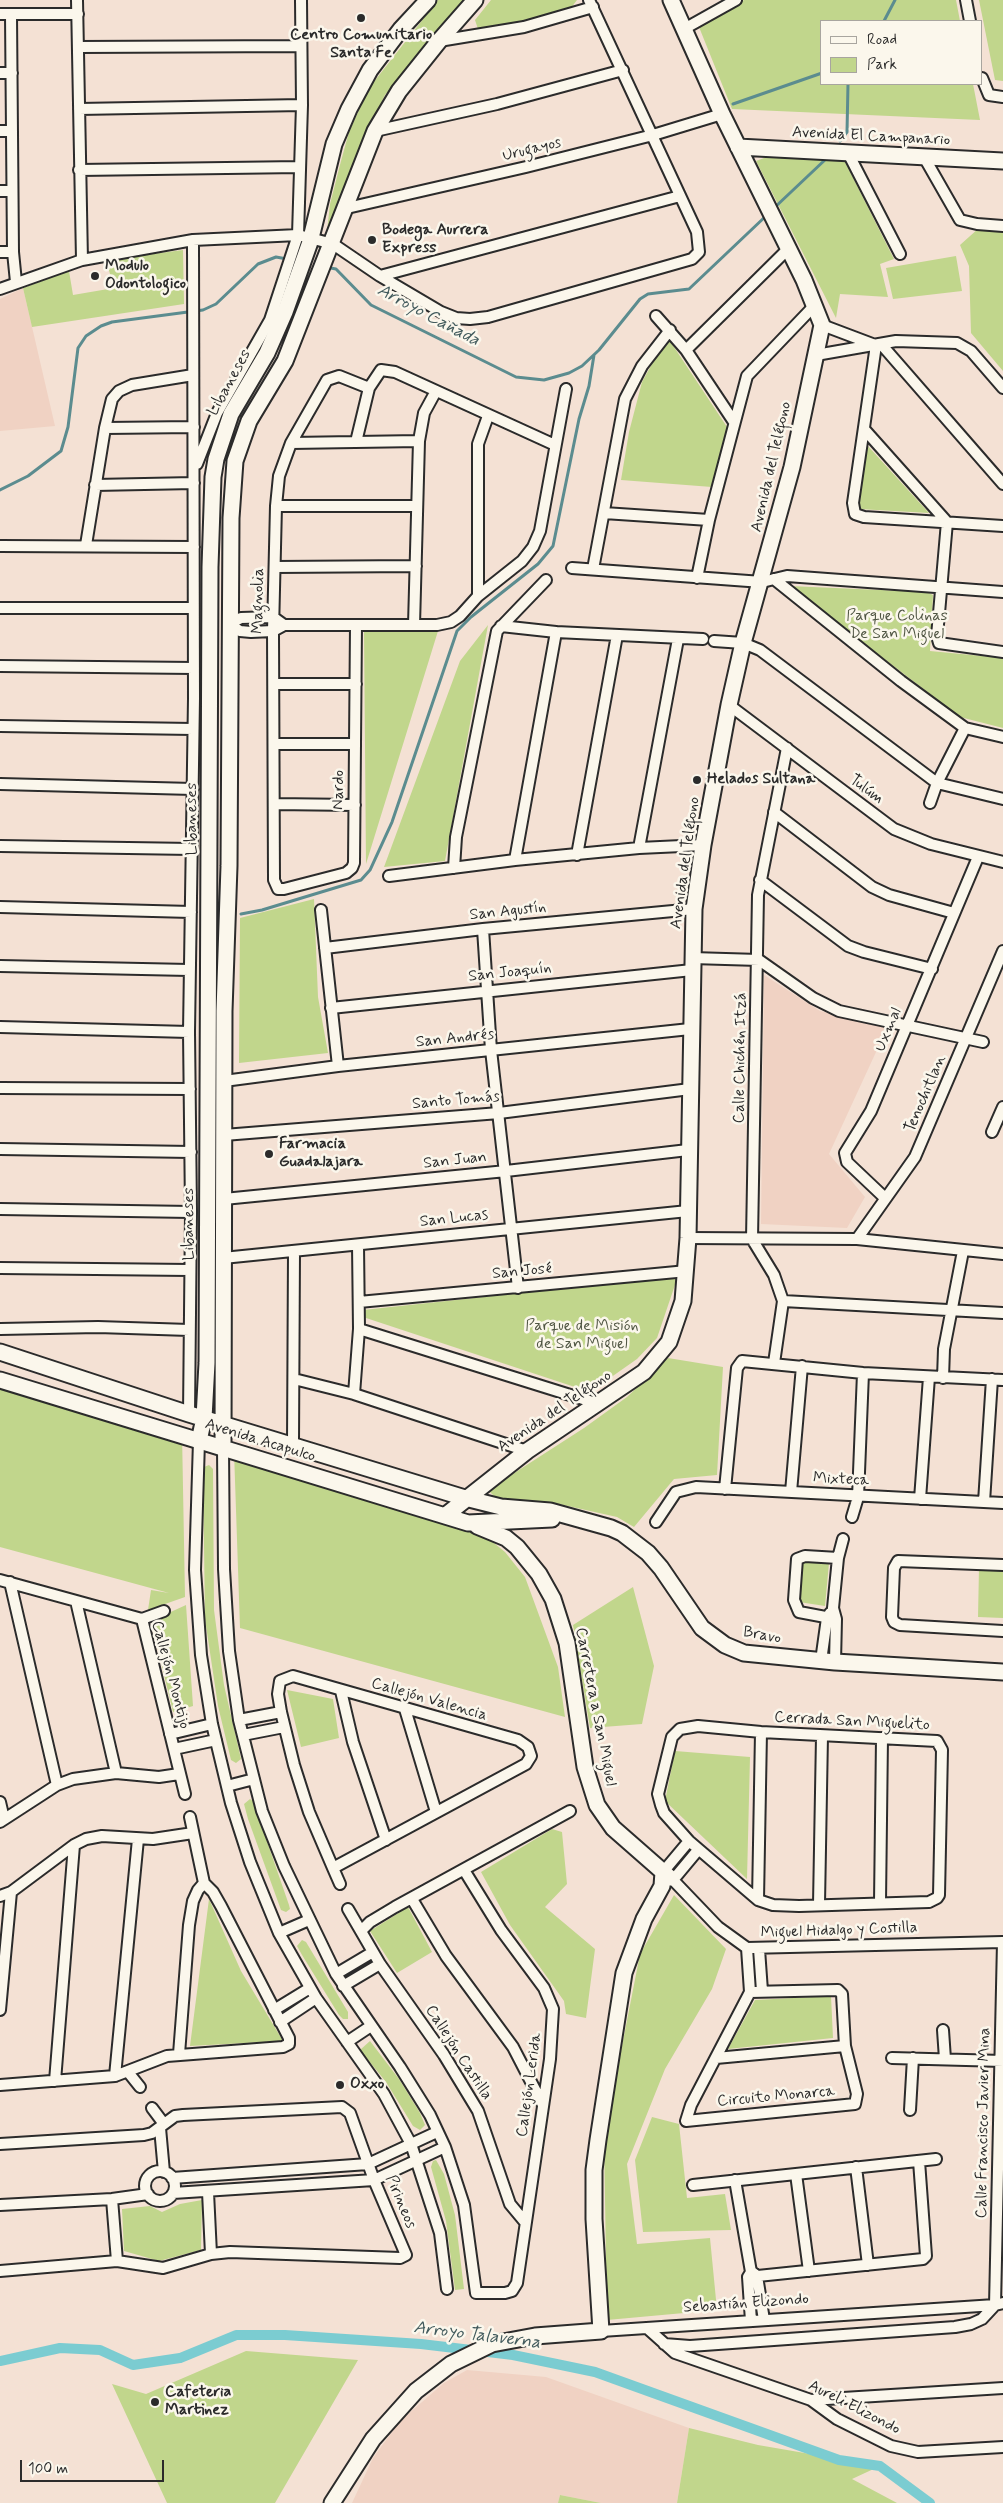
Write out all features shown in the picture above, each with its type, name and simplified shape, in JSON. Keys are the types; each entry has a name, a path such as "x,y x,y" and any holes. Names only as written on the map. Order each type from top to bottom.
{"main road":[{"path":"306,238 332,152 349,109 370,70 402,29 428,0"},
{"path":"332,247 375,132 399,91 439,40 475,0"},
{"path":"671,0 722,114 815,305 822,325"},
{"name":"Avenida El Campanario","path":"738,147 1003,160"},
{"name":"Libaneses","path":"199,1442 204,1418 207,1313 210,567 213,477 223,434 231,414 267,353 306,238"},
{"name":"Libaneses","path":"223,1448 224,1082 230,866 229,624 232,477 235,460 249,421 285,361 332,247"},
{"name":"Avenida del Teléfono","path":"446,1515 465,1498 527,1451 644,1372 669,1342 683,1301 687,1271 688,1238 690,1029 694,909 703,845 729,705 743,643 768,581 822,325"},
{"path":"210,567 217,570 222,579 222,616 229,624 222,627 221,665 211,673"},
{"name":"Avenida Acapulco","path":"0,1352 189,1414 293,1444 465,1498 501,1507"},
{"path":"64,1398 83,1396 87,1387 83,1379"},
{"name":"Avenida Acapulco","path":"0,1380 64,1398 199,1442 468,1522 512,1522"},
{"name":"Bravo","path":"501,1507 550,1511 611,1528 636,1543 661,1568 702,1628 725,1645 744,1653 828,1661 1003,1672"},
{"name":"Carretera a San Miguel","path":"501,1507 536,1562 539,1574"},
{"name":"Bravo","path":"512,1522 568,1517"},
{"name":"Carretera a San Miguel","path":"468,1522 506,1538 517,1547 539,1574 553,1598 567,1642 585,1767 597,1806 613,1828 666,1880"},
{"path":"601,2331 594,2218 594,2170 598,2140 624,1973 644,1919 666,1880"},
{"name":"Sebastián Elizondo","path":"332,2503 373,2439 401,2406 451,2364 492,2344 535,2336 601,2331"}],"street":[{"path":"77,0 82,260"},
{"path":"194,472 217,412 260,341 292,275 293,253 306,238 300,167 302,105 301,0"},
{"path":"684,29 736,0"},
{"path":"966,0 970,20"},
{"path":"0,289 82,260 193,240 306,238 332,247 441,312 463,318 488,317 692,259 699,252 697,232 591,4 524,27 439,40"},
{"path":"0,14 78,14"},
{"path":"11,14 13,252 16,282"},
{"path":"78,47 301,46"},
{"path":"375,132 497,104 623,70"},
{"path":"0,73 12,73"},
{"path":"983,81 989,95 1003,97"},
{"path":"79,109 302,105"},
{"name":"Urugayos","path":"347,208 526,167 652,135 722,114"},
{"path":"0,131 12,131"},
{"path":"848,153 900,254"},
{"path":"924,157 960,220 977,224 1003,226"},
{"path":"79,170 300,167"},
{"path":"0,191 12,191"},
{"path":"380,276 680,196"},
{"name":"Libaneses","path":"189,1414 191,1152 188,1032 194,668 193,240"},
{"path":"686,350 788,249"},
{"path":"0,252 13,252"},
{"path":"697,578 709,520 747,376 815,305"},
{"path":"656,316 686,350 734,422"},
{"path":"822,325 878,344 1003,484"},
{"path":"593,569 625,399 642,366 670,330"},
{"path":"816,354 908,341 948,341 963,344 1003,388"},
{"path":"878,344 864,429 854,503 855,514 864,517 1003,526"},
{"path":"356,442 369,388 376,374 381,370 395,372 555,445"},
{"path":"86,545 105,428 112,399 119,391 132,386 193,375"},
{"name":"Magnolia","path":"274,880 275,684 273,617 276,506 279,476 291,443 327,380 339,376 369,388"},
{"path":"229,624 240,631 273,631 284,625 414,625 447,623 460,616 478,596 522,561 533,547 540,531 566,389"},
{"path":"414,625 419,441 424,413 436,391"},
{"path":"478,596 478,444 488,416"},
{"path":"105,428 194,427"},
{"path":"864,429 947,522 937,636 939,643 1003,652"},
{"path":"291,443 419,441"},
{"path":"95,485 194,483"},
{"path":"276,506 417,506"},
{"path":"604,512 709,520"},
{"path":"0,546 194,547"},
{"path":"275,567 416,566"},
{"path":"572,568 697,578 768,581 787,576 1003,592"},
{"path":"454,868 456,837 497,631 546,580"},
{"path":"768,581 965,728 1003,737"},
{"path":"0,608 193,608"},
{"path":"229,624 241,618 273,617 284,625"},
{"name":"Nardo","path":"274,880 278,888 284,890 350,870 355,857 356,625"},
{"path":"501,626 556,632 703,639"},
{"path":"515,860 556,632"},
{"path":"577,855 617,635"},
{"path":"639,848 678,639"},
{"path":"714,641 743,643 760,650 937,783 1003,799"},
{"path":"0,666 194,668"},
{"path":"275,684 356,684"},
{"name":"Tulúm","path":"729,705 894,829 923,842 1003,862"},
{"path":"0,726 193,729"},
{"path":"930,803 937,783 965,728"},
{"path":"275,744 355,744"},
{"name":"Calle Chichén Itzá","path":"752,1239 759,960 758,895 787,748"},
{"path":"0,784 193,790"},
{"path":"274,804 354,805"},
{"path":"774,812 872,887 889,896 954,913"},
{"path":"389,876 515,860 639,848 703,845"},
{"path":"0,846 192,848"},
{"name":"Uxmal","path":"885,1198 847,1162 844,1152 871,1110 978,857"},
{"path":"760,880 848,946 932,968"},
{"path":"0,907 191,912"},
{"name":"San Agustín","path":"325,948 694,909"},
{"path":"321,910 338,1066"},
{"path":"483,930 486,991 518,1288"},
{"name":"Tenochitlan","path":"857,1239 915,1157 1003,950"},
{"path":"759,960 824,1005 864,1017 984,1042"},
{"name":"San Joaquín","path":"331,1008 486,991 692,964 759,960"},
{"path":"0,966 189,970"},
{"path":"0,1027 188,1032"},
{"name":"San Andrés","path":"224,1082 338,1066 690,1029"},
{"path":"0,1088 190,1089"},
{"name":"Santo Tomás","path":"224,1134 499,1113 690,1089"},
{"path":"992,1132 1003,1109"},
{"path":"0,1149 191,1152"},
{"name":"San Juan","path":"224,1199 506,1171 688,1150"},
{"path":"0,1209 191,1212"},
{"name":"San Lucas","path":"223,1258 688,1211"},
{"path":"688,1238 857,1239 1003,1254"},
{"path":"752,1239 774,1275 784,1301 774,1363"},
{"path":"354,1394 360,1302 358,1245"},
{"path":"943,1378 944,1349 962,1251"},
{"path":"293,1444 294,1252"},
{"path":"0,1268 190,1270"},
{"name":"San José","path":"360,1302 687,1271"},
{"path":"784,1301 1003,1313"},
{"path":"189,1314 207,1313"},
{"path":"0,1329 98,1327 189,1330"},
{"path":"359,1329 599,1404"},
{"path":"725,1489 737,1368 742,1361 863,1373 1003,1380"},
{"path":"791,1492 802,1366"},
{"path":"852,1517 858,1497 863,1373"},
{"path":"920,1499 929,1377"},
{"path":"294,1379 354,1394 527,1451"},
{"path":"984,1502 992,1379"},
{"path":"199,1442 195,1570 201,1654 212,1724 227,1786 250,1862 279,1933 316,1998 384,2094 412,2144 440,2233 447,2289"},
{"path":"173,2193 374,2180 445,2147 430,2115 400,2067 336,1974 309,1920 262,1811 239,1720 228,1633 224,1569 223,1448"},
{"name":"Mixteca","path":"656,1522 678,1491 696,1487 858,1497 1003,1503"},
{"path":"828,1661 838,1558 843,1539"},
{"path":"832,1619 796,1610 794,1600 796,1561 805,1556 838,1558"},
{"path":"1003,1565 898,1561 894,1568 892,1616 896,1624 1003,1632"},
{"path":"5,1581 57,1785"},
{"name":"Callejón Montijo","path":"5,1581 142,1619 185,1794"},
{"path":"76,1601 116,1773"},
{"path":"142,1619 164,1611"},
{"name":"Callejón Valencia","path":"333,1868 526,1764 531,1756 531,1752 525,1744 518,1740 293,1676 280,1681 278,1688 280,1712 309,1812 333,1868 340,1884"},
{"path":"341,1690 353,1742 386,1840"},
{"path":"405,1709 436,1812"},
{"path":"239,1720 280,1712"},
{"path":"170,1734 212,1724"},
{"name":"Cerrada San Miguelito","path":"698,1726 822,1736 937,1741 941,1746 940,1895 929,1902 773,1905 758,1900 698,1850 664,1813 659,1799 662,1774 674,1733 684,1728 698,1726"},
{"path":"243,1735 284,1727"},
{"path":"758,1900 761,1732"},
{"path":"819,1904 822,1736"},
{"path":"880,1902 882,1738"},
{"path":"174,1749 216,1740"},
{"path":"0,1802 2,1820 57,1785 92,1775 116,1773 159,1777 180,1774"},
{"path":"227,1786 254,1779"},
{"path":"361,1931 370,1922 570,1811"},
{"path":"0,2085 115,2076 154,2060 179,2054 283,2047 289,2044 289,2038 213,1892 204,1883 190,1817"},
{"path":"0,1896 11,1892 74,1845 102,1836 138,1839 193,1832"},
{"path":"115,2076 138,1839"},
{"path":"666,1880 689,1841"},
{"path":"55,2082 74,1845"},
{"path":"666,1880 698,1850"},
{"name":"Callejón Lerida","path":"445,2147 464,2205 476,2293 505,2293 515,2288 518,2283 525,2222 551,2050 554,2009 551,2001 501,1930 464,1870"},
{"name":"Miguel Hidalgo y Costilla","path":"666,1880 718,1927 747,1948 1003,1942"},
{"path":"179,2054 189,1925 193,1901 204,1883"},
{"path":"0,2010 11,1892"},
{"path":"412,1899 446,1956 512,2047 543,2105"},
{"name":"Callejón Castilla","path":"348,1909 380,1964 444,2055 478,2111 510,2204 525,2222"},
{"path":"279,1933 309,1920"},
{"name":"Calle Francisco Javier Mina","path":"1000,2306 1003,1942"},
{"path":"716,2058 750,1992 747,1948"},
{"path":"750,1992 762,1991 759,1949"},
{"path":"336,1974 373,1952"},
{"path":"343,1986 380,1964"},
{"path":"274,2010 310,1988"},
{"name":"Circuito Monarca","path":"716,2058 691,2105 686,2121 855,2104 857,2094 845,2046 843,1996 840,1990 762,1991"},
{"path":"280,2022 316,1998"},
{"path":"347,2042 370,2026"},
{"path":"943,2030 945,2059"},
{"path":"716,2058 845,2046"},
{"path":"892,2058 1002,2061"},
{"path":"910,2110 913,2058"},
{"path":"128,2072 140,2087"},
{"name":"Pirineos","path":"0,2144 144,2135 162,2126 175,2116 183,2114 342,2107 350,2113 374,2180 406,2251 406,2255 402,2258 263,2252 211,2254 163,2268 116,2261 0,2271"},
{"path":"0,2205 112,2199 148,2194 160,2200 170,2197 173,2193 174,2183 168,2175 162,2126 152,2108"},
{"path":"148,2194 145,2186 148,2178 155,2172 168,2175 368,2164 437,2132"},
{"path":"693,2185 936,2159"},
{"path":"752,2275 920,2260 925,2258 919,2161"},
{"path":"856,2167 868,2265"},
{"path":"796,2174 808,2271"},
{"path":"735,2180 752,2275 764,2320"},
{"path":"208,2192 211,2254"},
{"path":"112,2199 116,2261"},
{"path":"751,2321 752,2275"},
{"path":"663,2344 690,2346 955,2327 971,2324 982,2319 1000,2306"},
{"name":"Sebastián Elizondo","path":"601,2331 1000,2306"},
{"name":"Aureli Elizondo","path":"647,2328 663,2344 688,2358 811,2400 837,2419 890,2446 918,2452 1003,2447"},
{"path":"811,2400 1003,2388"}],"shaded area":[{"path":"23,288 55,426 0,431 0,299"},
{"path":"764,975 820,1011 888,1026 829,1154 865,1197 847,1228 761,1224"},
{"path":"467,2370 546,2377 689,2428 677,2503 601,2503 560,2495 558,2503 352,2503 373,2458 400,2421 444,2383"}],"green space":[{"path":"438,0 465,0 385,95 359,148 327,231 330,204 349,132 369,88"},
{"path":"491,0 577,0 571,8 565,11 486,30 478,29 475,20"},
{"path":"744,0 956,0 960,20 820,20 820,85 973,85 980,120 732,109 699,27"},
{"path":"979,0 1003,0 1003,81 995,80"},
{"path":"780,152 842,156 894,259 880,264 888,297 840,294 836,318 756,161"},
{"path":"979,228 1003,230 1003,371 971,333 969,266 960,245"},
{"path":"183,250 184,304 32,327 23,288 69,271 73,295 114,288 106,260"},
{"path":"956,256 962,291 893,299 886,268"},
{"path":"670,341 727,427 712,487 621,480 629,432 642,382 653,362"},
{"path":"867,445 929,513 859,509"},
{"name":"Parque Colinas De San Miguel","path":"789,586 927,592 933,595 930,651 1003,658 1003,728 960,717"},
{"path":"488,625 445,861 384,867 460,661"},
{"path":"364,630 438,631 366,864"},
{"path":"314,899 318,997 328,1053 239,1063 240,918"},
{"name":"Parque de Misión de San Miguel","path":"678,1276 657,1338 637,1359 590,1392 363,1317 363,1310"},
{"path":"668,1358 723,1367 717,1475 674,1479 634,1527 617,1517 559,1504 498,1500 488,1490 584,1428 627,1397"},
{"path":"0,1375 182,1433 185,1597 148,1610 151,1590 169,1593 0,1547"},
{"path":"234,1451 483,1534 505,1552 525,1577 558,1667 565,1717 240,1628"},
{"path":"209,1465 213,1469 214,1610 224,1685 241,1759 236,1763 231,1760 218,1706 205,1619 203,1472 204,1467"},
{"path":"801,1562 829,1563 825,1606 799,1602"},
{"path":"979,1568 1003,1569 1003,1618 978,1617"},
{"path":"633,1587 654,1666 642,1724 590,1728 573,1625"},
{"path":"186,1605 193,1706 173,1712 151,1621"},
{"path":"287,1690 333,1699 339,1738 301,1747"},
{"path":"675,1751 750,1757 747,1879 665,1801"},
{"path":"250,1799 253,1801 289,1905 290,1909 286,1912 281,1910 248,1819 244,1804"},
{"path":"552,1829 562,1832 567,1884 545,1907 595,1949 586,2018 566,2014 564,2001 510,1925 481,1872"},
{"path":"674,1895 726,1949 712,1989 665,2069 627,2164 637,2244 710,2238 717,2310 607,2320 604,2138 640,1954"},
{"path":"209,1899 241,1971 283,2041 190,2046"},
{"path":"408,1907 432,1952 397,1973 370,1931"},
{"path":"302,1940 306,1942 348,2012 348,2019 343,2019 339,2015 302,1955 297,1946"},
{"path":"831,1996 833,2038 728,2049 755,2000"},
{"path":"370,2041 399,2079 420,2113 425,2125 420,2130 413,2126 386,2082 360,2050"},
{"path":"652,2117 679,2124 687,2198 725,2194 731,2230 643,2232 635,2160"},
{"path":"436,2160 444,2174 455,2215 464,2289 455,2290 446,2221 431,2167 433,2161"},
{"path":"202,2200 201,2250 159,2261 124,2251 122,2209 150,2206 162,2212 180,2204"},
{"path":"246,2351 358,2360 275,2503 167,2503 112,2384 146,2394"},
{"path":"689,2428 758,2445 880,2466 852,2479 897,2503 677,2503"},
{"path":"560,2495 601,2503 558,2503"}],"waterway":[{"name":"Arroyo Cañada","path":"885,20 895,0"},
{"name":"Arroyo Cañada","path":"733,104 820,74"},
{"name":"Arroyo Cañada","path":"840,141 847,132 848,85"},
{"name":"Arroyo Cañada","path":"773,209 827,158"},
{"name":"Arroyo Cañada","path":"325,267 336,269 371,305 516,377 544,380 569,373 582,366 599,350 640,299 648,294 689,289 767,215"},
{"name":"Arroyo Cañada","path":"0,490 28,476 61,451 68,427 78,348 86,336 101,326 112,322 203,310 216,304 258,264 276,257 287,259"},
{"path":"241,914 262,910 361,880 370,870 392,822 457,631 471,617 538,564 553,546 579,419 589,386 594,355"},
{"name":"Arroyo Talaverna","path":"0,2361 60,2348 100,2350 133,2365 180,2358 236,2335 285,2335 421,2344 513,2355 595,2372 839,2460 880,2466 930,2503"}],"place":[{"name":"Centro Comunitario Santa Fe","path":"361,18"},
{"name":"Bodega Aurrera Express","path":"372,240"},
{"name":"Modulo Odontologico","path":"95,276"},
{"name":"Helados Sultana","path":"697,780"},
{"name":"Farmacia Guadalajara","path":"269,1154"},
{"name":"Oxxo","path":"340,2085"},
{"name":"Cafeteria Martinez","path":"155,2402"}]}
